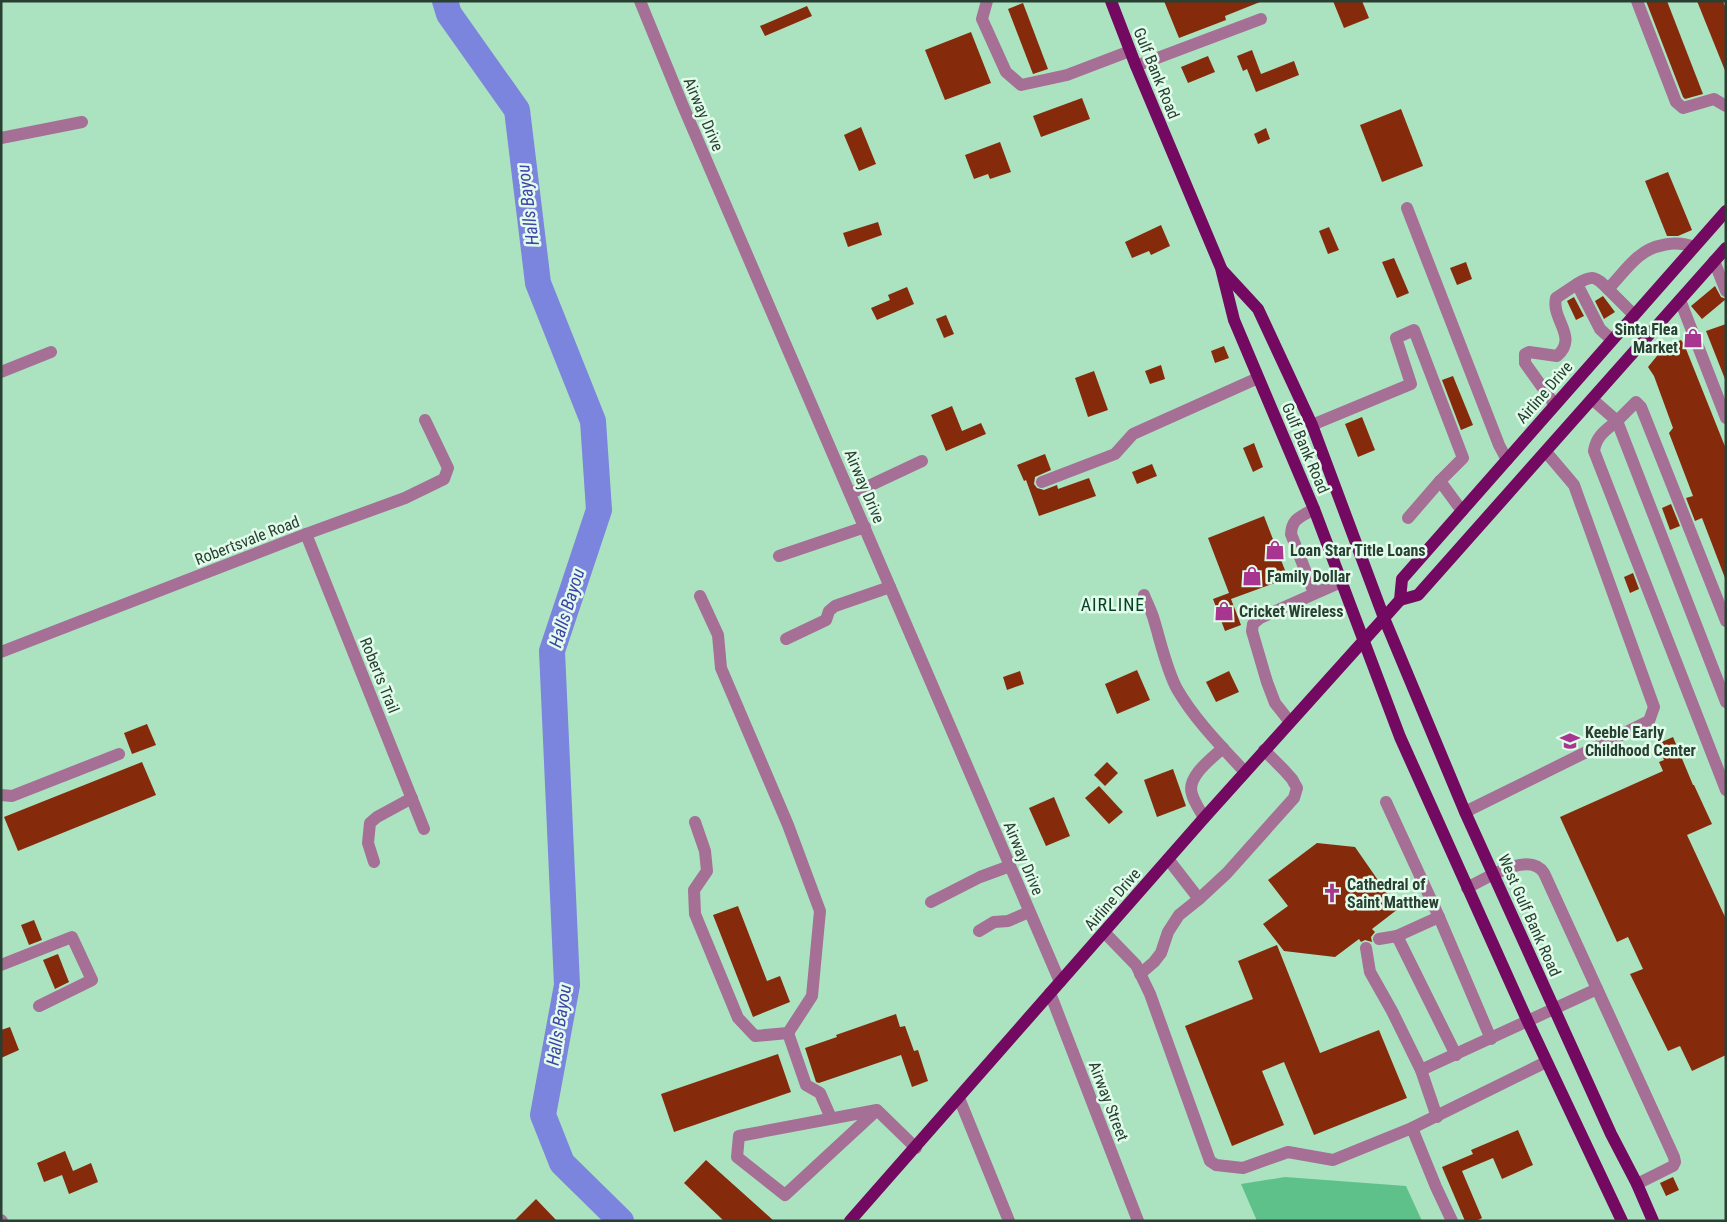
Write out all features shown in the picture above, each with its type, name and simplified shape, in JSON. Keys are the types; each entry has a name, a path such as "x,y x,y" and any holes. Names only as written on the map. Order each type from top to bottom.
{"main road":[{"name":"Gulf Bank Road","path":"1111,1 1136,66 1221,268 1234,320 1284,435 1364,641"},
{"name":"Airline Drive","path":"1400,600 1402,579 1726,211"},
{"name":"Airline Drive","path":"854,1220 1050,993 1264,750 1400,600 1418,596 1726,248"},
{"name":"Gulf Bank Road","path":"1221,268 1258,309 1312,424 1384,618"},
{"name":"West Gulf Bank Road","path":"1384,618 1465,812 1611,1134 1637,1184 1653,1221"},
{"path":"1364,641 1400,737 1467,888 1546,1062 1622,1221"}],"street":[{"name":"Airway Drive","path":"640,1 683,106 1060,982"},
{"path":"986,1 982,18 1006,72 1021,85 1067,75 1130,51"},
{"path":"1637,1 1676,102 1683,108 1714,98 1726,106"},
{"path":"1136,66 1261,19"},
{"path":"1,138 82,122"},
{"path":"1408,208 1499,445 1507,460"},
{"path":"1608,289 1639,256 1653,248 1673,243 1684,243 1694,247"},
{"path":"1714,261 1726,290"},
{"path":"1555,405 1525,363 1526,354 1530,352 1557,356 1563,350 1566,341 1554,305 1556,298 1587,277 1595,278 1634,315"},
{"path":"1577,284 1600,329 1612,340"},
{"path":"1680,300 1726,418"},
{"path":"1312,424 1411,384 1396,338 1414,330 1463,458 1408,518"},
{"path":"1,372 51,352"},
{"path":"1042,482 1115,454 1133,434 1258,378"},
{"path":"1592,399 1617,421 1726,702"},
{"path":"1726,621 1641,407 1636,402 1601,434 1595,442 1594,451 1726,790"},
{"name":"Robertsvale Road","path":"1,652 306,534 405,498 444,479 448,468 425,420"},
{"path":"1465,812 1650,721 1654,707 1574,485 1546,452"},
{"path":"850,492 873,484 922,461"},
{"path":"1440,481 1462,511"},
{"path":"1314,510 1296,519 1291,526 1291,534 1314,593"},
{"path":"779,556 865,527"},
{"name":"Roberts Trail","path":"306,534 424,829"},
{"path":"1290,722 1275,703 1267,682 1252,630 1253,624 1260,618 1341,582"},
{"path":"786,639 826,620 829,612 835,606 890,587"},
{"path":"1144,595 1176,688 1188,706 1245,772"},
{"path":"700,596 718,635 722,668 788,825 820,911 812,996 788,1033"},
{"path":"1204,818 1191,792 1192,780 1204,765 1223,748"},
{"path":"1140,974 1161,954 1168,932 1178,915 1199,899 1227,873 1294,798 1297,788 1292,779 1264,750"},
{"path":"1,795 12,796 119,754"},
{"path":"374,862 368,843 370,823 377,817 412,798"},
{"path":"1386,802 1439,917 1491,1039"},
{"path":"695,822 705,851 707,870 694,890 695,914 738,1018 755,1036 788,1033"},
{"path":"1168,859 1199,899"},
{"path":"1467,888 1507,867 1536,865 1540,868 1674,1157 1675,1162 1673,1166 1637,1184"},
{"path":"931,902 980,877 1010,866"},
{"path":"979,931 994,922 1008,921 1029,912"},
{"path":"1379,939 1397,936 1439,917"},
{"path":"1104,932 1136,965 1150,994 1210,1161 1216,1165 1242,1168 1288,1152 1333,1160 1437,1117 1546,1062"},
{"path":"1397,936 1456,1055"},
{"path":"1,965 72,937 92,980 39,1006"},
{"path":"1366,948 1370,972 1392,1011 1421,1070 1437,1117"},
{"path":"1421,1070 1597,989"},
{"name":"Airway Street","path":"1050,993 1138,1221"},
{"path":"788,1033 806,1085 820,1093 832,1118"},
{"path":"959,1098 1009,1221"},
{"path":"876,1110 785,1195 737,1157 739,1136 876,1110"},
{"path":"876,1110 916,1148"},
{"path":"1412,1128 1452,1221"}],"green space":[{"path":"1285,1177 1406,1186 1422,1221 1257,1221 1241,1184"}],"building":[{"path":"1164,1 1260,2 1225,16 1226,20 1179,38"},
{"path":"1333,1 1362,1 1369,18 1344,28"},
{"path":"1646,1 1667,1 1703,94 1685,99 1683,97"},
{"path":"1697,1 1723,1 1726,9 1726,73"},
{"path":"1023,3 1048,69 1033,74 1008,9"},
{"path":"807,6 812,16 765,36 760,26"},
{"path":"971,32 991,83 945,100 925,50"},
{"path":"1252,50 1261,74 1294,61 1299,75 1256,92 1247,69 1243,71 1237,56"},
{"path":"1208,56 1215,72 1188,83 1181,67"},
{"path":"1082,98 1090,119 1041,137 1033,116"},
{"path":"1401,109 1423,166 1382,182 1360,125"},
{"path":"861,127 876,164 859,171 844,135"},
{"path":"1266,128 1270,139 1258,144 1254,134"},
{"path":"1000,142 1011,172 990,179 988,174 974,179 965,155"},
{"path":"1668,172 1692,230 1678,236 1667,236 1645,181"},
{"path":"878,222 882,235 848,247 843,233"},
{"path":"1161,225 1170,246 1151,255 1149,251 1132,258 1125,242"},
{"path":"1329,227 1339,250 1328,254 1319,231"},
{"path":"1394,258 1409,293 1397,298 1382,262"},
{"path":"1466,262 1472,279 1457,285 1450,268"},
{"path":"1715,286 1721,297 1726,299 1702,319 1691,306"},
{"path":"907,287 914,304 877,320 871,308 890,300 888,295"},
{"path":"1603,296 1615,312 1604,319 1595,301"},
{"path":"1574,297 1584,316 1576,320 1567,301"},
{"path":"946,315 954,334 944,338 936,319"},
{"path":"1726,324 1726,379 1725,379 1706,331"},
{"path":"1681,340 1726,449 1725,578 1702,518 1695,521 1686,498 1693,496 1669,433 1673,428 1654,376 1648,367 1665,346"},
{"path":"1224,346 1229,358 1215,363 1211,351"},
{"path":"1161,365 1165,379 1150,384 1145,371"},
{"path":"1094,371 1108,410 1088,417 1075,378"},
{"path":"1453,376 1473,425 1461,430 1442,380"},
{"path":"952,406 962,431 981,423 986,434 946,451 931,415"},
{"path":"1362,417 1375,450 1358,457 1345,424"},
{"path":"1254,443 1263,467 1253,472 1243,448"},
{"path":"1045,454 1051,470 1035,477 1034,484 1037,488 1044,490 1057,485 1058,489 1089,478 1096,496 1039,516 1026,480 1024,481 1017,465"},
{"path":"1152,464 1157,476 1137,484 1132,472"},
{"path":"1671,504 1680,526 1670,530 1662,508"},
{"path":"1264,516 1288,578 1231,599 1241,625 1225,631 1213,599 1229,593 1208,538"},
{"path":"1633,573 1639,589 1630,593 1624,577"},
{"path":"1137,670 1150,700 1117,714 1105,684"},
{"path":"1020,671 1024,684 1007,690 1003,677"},
{"path":"1229,671 1239,692 1216,702 1206,682"},
{"path":"147,724 156,745 132,754 124,733"},
{"path":"1673,737 1712,824 1687,835 1726,919 1726,1055 1692,1071 1680,1046 1668,1051 1630,974 1643,969 1628,937 1617,942 1560,817 1663,771 1659,762 1664,760 1657,744"},
{"path":"142,762 156,795 18,851 4,817"},
{"path":"1107,762 1118,773 1105,786 1094,775"},
{"path":"1173,769 1186,806 1157,817 1144,780"},
{"path":"1099,786 1123,812 1109,824 1085,798"},
{"path":"1054,797 1070,836 1046,846 1029,808"},
{"name":"Cathedral of Saint Matthew","path":"1317,843 1355,847 1398,909 1372,929 1375,932 1371,937 1372,942 1365,940 1361,942 1359,939 1335,957 1284,951 1263,924 1288,906 1268,880"},
{"path":"738,906 767,981 780,976 790,1002 753,1017 713,915"},
{"path":"34,920 42,940 29,945 21,925"},
{"path":"1277,945 1320,1053 1379,1030 1407,1098 1314,1135 1284,1062 1262,1071 1284,1125 1232,1146 1185,1026 1253,999 1238,961"},
{"path":"58,954 69,982 55,989 43,960"},
{"path":"896,1014 900,1027 905,1026 914,1051 918,1050 928,1081 912,1087 901,1055 819,1083 816,1082 805,1048"},
{"path":"10,1027 19,1050 1,1058 1,1030"},
{"path":"778,1054 791,1092 674,1132 661,1094"},
{"path":"1518,1130 1533,1165 1502,1179 1493,1158 1462,1171 1482,1218 1476,1221 1465,1221 1442,1167 1473,1154 1471,1150"},
{"path":"65,1151 73,1171 91,1163 98,1182 69,1194 62,1175 44,1182 37,1163"},
{"path":"706,1160 774,1221 724,1221 684,1183"},
{"path":"1673,1177 1679,1190 1666,1196 1660,1183"},
{"path":"536,1199 557,1221 514,1221"}],"waterway":[{"name":"Halls Bayou","path":"445,1 449,14 517,110 538,283 593,421 599,510 552,651 567,985 543,1115 562,1163 621,1221"}],"place":[{"name":"Sinta Flea Market","path":"1693,338"},
{"name":"Loan Star Title Loans","path":"1275,550"},
{"name":"Family Dollar","path":"1252,576"},
{"name":"Cricket Wireless","path":"1224,611"},
{"name":"Keeble Early Childhood Center","path":"1570,741"},
{"name":"Cathedral of Saint Matthew","path":"1332,893"}],"district":[{"name":"AIRLINE","path":"1113,605"}]}
